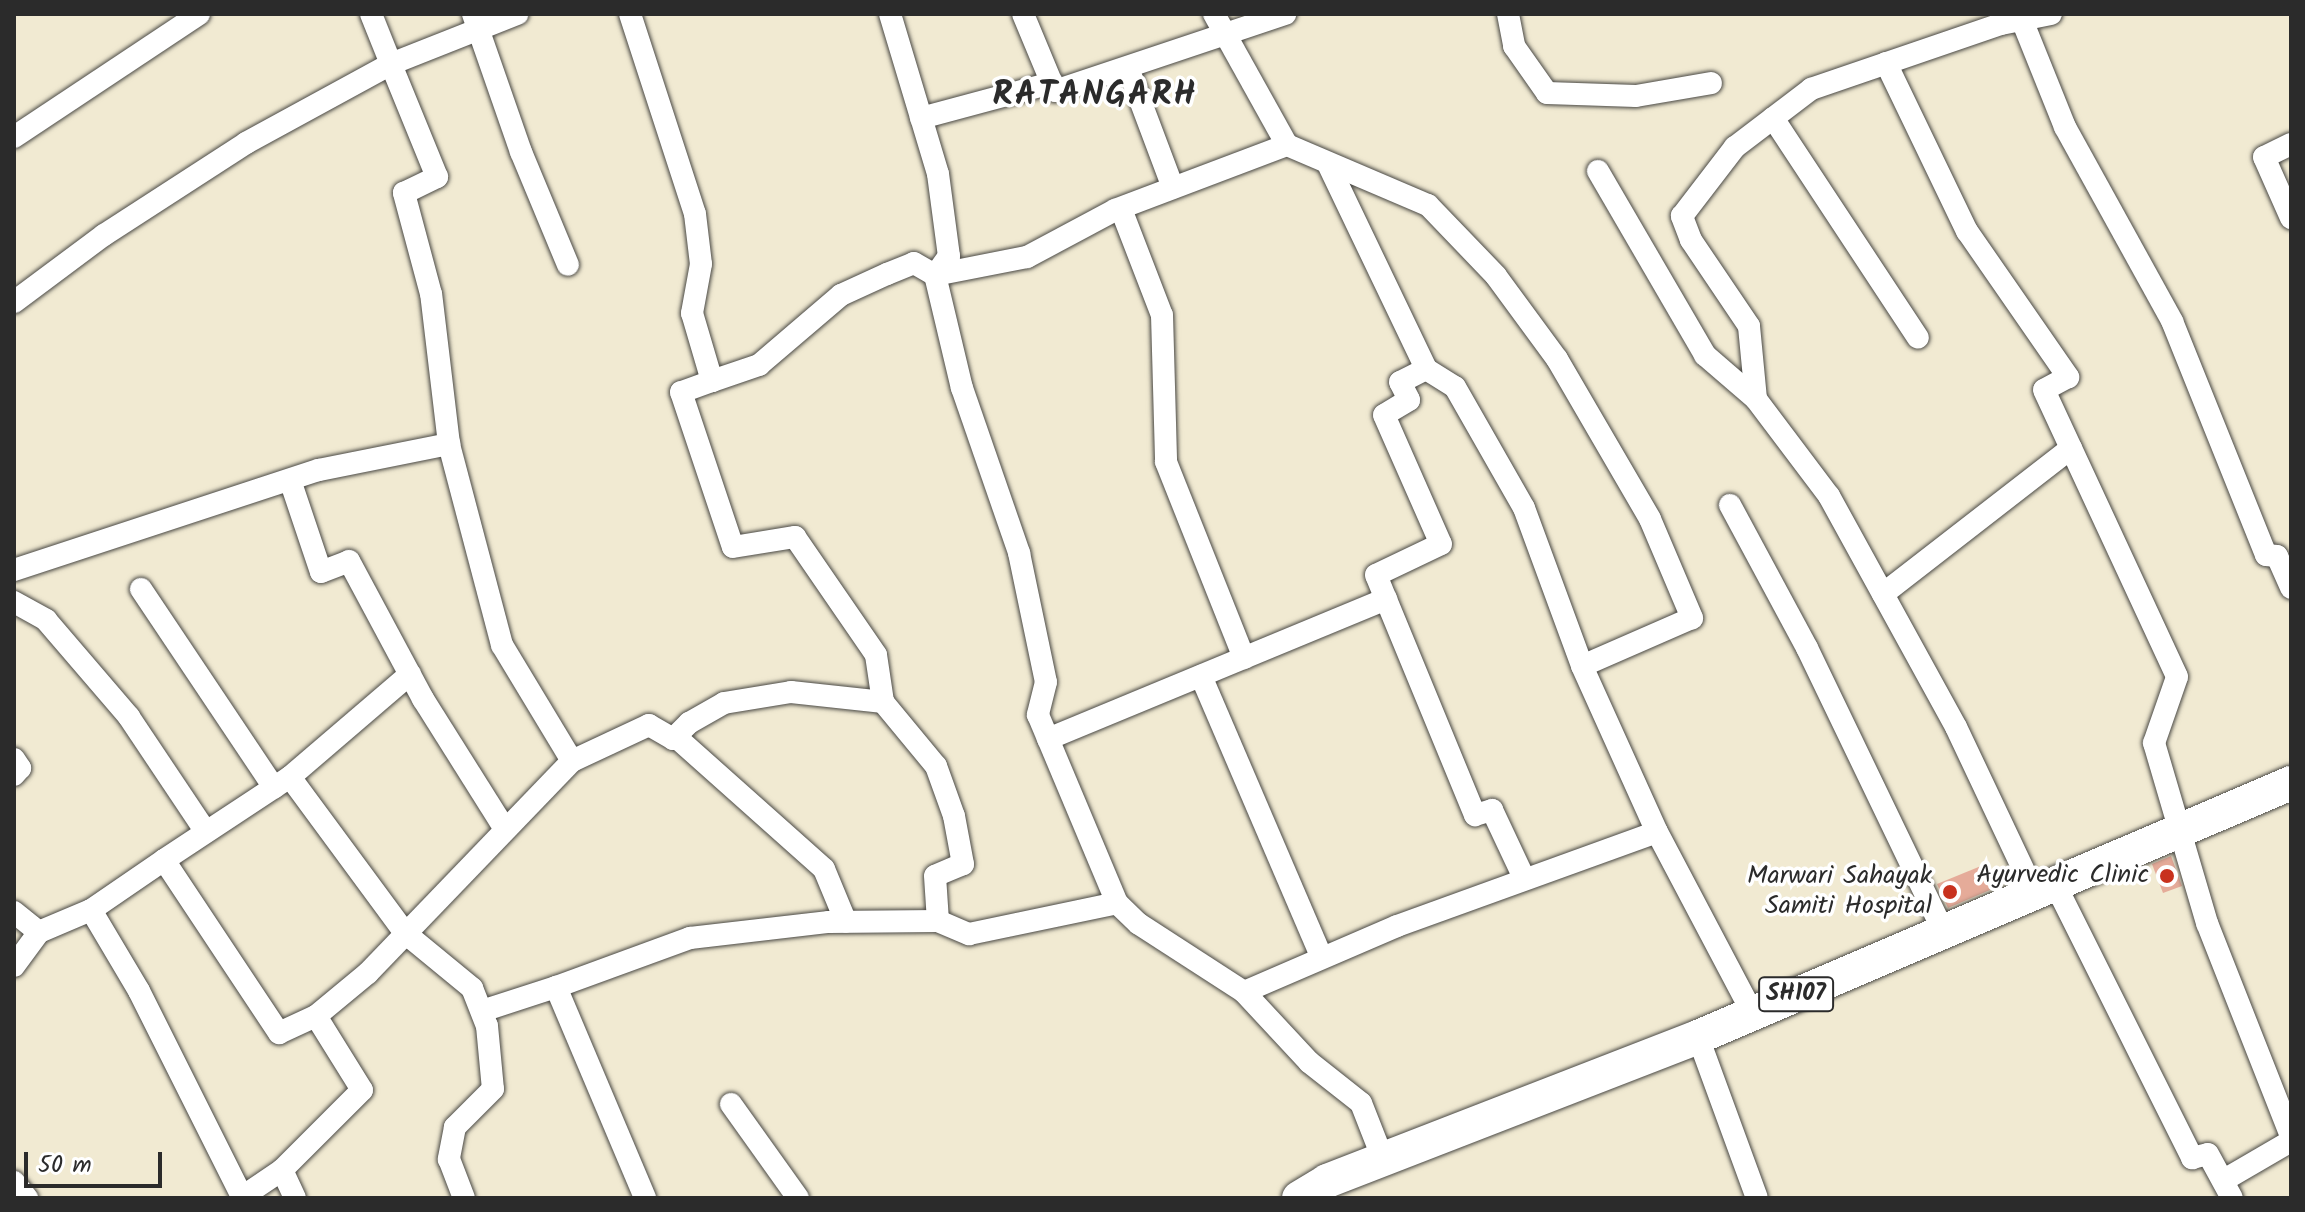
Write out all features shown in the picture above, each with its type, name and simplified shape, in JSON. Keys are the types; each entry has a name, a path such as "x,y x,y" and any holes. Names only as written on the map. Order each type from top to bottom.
{"main road":[{"name":"SH107","path":"1299,1198 1327,1181 1698,1037 2043,886 2181,833 2291,783"}],"street":[{"path":"16,132 199,14"},
{"path":"371,14 437,177 404,193 431,294 449,444 502,645 572,761"},
{"path":"14,302 104,235 246,143 476,21 517,14"},
{"path":"630,14 695,214 701,264 692,313 712,381"},
{"path":"890,14 938,174 949,256 935,275 962,388 1019,553 1046,682 1038,715 1117,903 1139,924 1244,992 1309,1062 1361,1103 1383,1159"},
{"path":"1023,14 1055,91 1128,68 1218,25 1285,14"},
{"path":"1508,14 1514,46 1547,93 1636,96 1711,83"},
{"path":"1756,399 1749,326 1691,240 1682,216 1735,147 1811,89 2022,20 2051,14"},
{"path":"2022,20 2065,127 2172,321 2266,555 2277,556 2291,588"},
{"path":"476,21 521,152 568,265"},
{"path":"1218,25 1287,145 1428,205 1496,276 1557,359 1650,519 1692,618 1582,666"},
{"path":"1598,171 1705,355 1756,399 1829,496 2192,1158 2208,1154 2228,1189 2291,1138 2207,923 2154,743 2177,677 2044,390 2068,377 1967,231 1886,63"},
{"path":"1128,68 1173,188"},
{"path":"921,118 1052,83"},
{"path":"1773,118 1918,338"},
{"path":"2291,144 2264,157 2291,218"},
{"path":"938,921 935,876 963,864 954,816 936,766 883,702 876,655 795,537 733,547 681,392 759,365 841,295 914,263 935,275 1027,257 1121,209 1287,145"},
{"path":"1328,164 1426,369 1455,387 1524,508 1582,666 1657,832 1752,1012"},
{"path":"1121,209 1162,315 1166,462 1244,658"},
{"path":"1426,369 1400,382 1409,400 1384,415 1441,544 1376,575 1475,815 1492,810 1524,878"},
{"path":"14,570 290,480 449,444"},
{"path":"1883,594 2071,448"},
{"path":"290,480 321,572 349,561 410,674 505,829"},
{"path":"1730,505 1807,648 1943,930"},
{"path":"141,589 282,782 405,933 472,988 482,1011 493,1089 455,1127 449,1159 464,1198"},
{"path":"1048,739 1386,599"},
{"path":"14,601 46,620 129,717 206,832"},
{"path":"14,966 39,932 91,910 282,782 410,674"},
{"path":"1201,676 1321,956"},
{"path":"676,737 724,703 791,692 883,702"},
{"path":"164,860 279,1033 316,1016 368,973 572,761 649,725 676,737 824,869 846,922"},
{"path":"14,759 20,768 14,775"},
{"path":"1244,992 1321,956 1524,878 1657,832"},
{"path":"482,1011 690,938 846,922 938,921 969,934 1117,903"},
{"path":"91,910 139,991 241,1197 282,1170 362,1090 316,1016"},
{"path":"14,912 39,932"},
{"path":"556,987 645,1198"},
{"path":"1698,1037 1757,1198"},
{"path":"731,1104 798,1198"},
{"path":"282,1170 295,1198"},
{"path":"14,1182 27,1198"}],"building":[{"path":"2171,856 2182,886 2163,893 2152,864"},
{"path":"1981,866 1990,890 1948,908 1937,884"}],"place":[{"name":"Ayurvedic Clinic","path":"2167,876"},
{"name":"Marwari Sahayak Samiti Hospital","path":"1950,892"}],"district":[{"name":"RATANGARH","path":"1095,96"}]}
